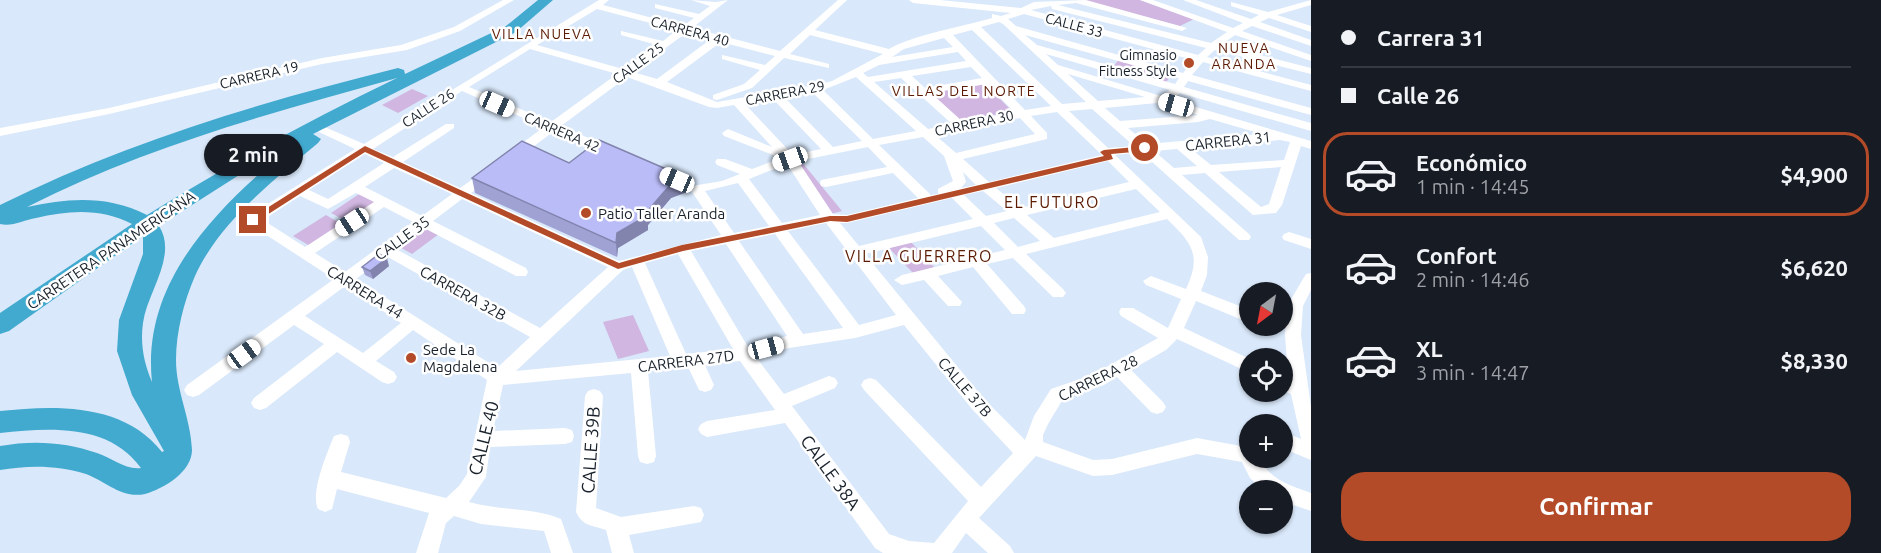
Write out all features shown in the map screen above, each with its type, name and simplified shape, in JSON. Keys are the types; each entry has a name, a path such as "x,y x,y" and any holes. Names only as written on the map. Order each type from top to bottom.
{"highway":[{"name":"CARRETERA PANAMERICANA","path":"0,326 142,226 230,173 446,60 511,29 546,0"},
{"name":"CARRETERA PANAMERICANA","path":"0,213 62,182 146,147 278,105 446,60"},
{"path":"278,105 300,110 311,121 324,124"},
{"path":"170,463 163,359 168,318 178,289 193,259 230,210 324,124"},
{"path":"0,221 47,210 84,206 109,208 128,213 149,229 154,254 131,321 129,342 131,364 170,463"},
{"path":"0,422 57,418 90,421 114,429 136,442 151,456 170,463"},
{"path":"0,458 43,454 95,465 129,481 141,481 170,463"}],"street":[{"path":"492,11 503,0"},
{"name":"CARRERA 19","path":"0,132 109,111 322,61 403,48 457,30 510,0"},
{"path":"695,0 720,3"},
{"path":"530,46 659,83 707,102 748,86 785,56 843,0"},
{"name":"CALLE 33","path":"913,0 982,13 1019,13 1311,88"},
{"path":"963,0 982,13 1001,18 1013,28 1095,105 1244,237"},
{"path":"1001,18 1019,13 1042,2 1077,0 1182,28"},
{"path":"1144,0 1309,57"},
{"path":"1187,0 1311,43"},
{"path":"1254,0 1286,5 1308,5"},
{"path":"1042,2 1311,71"},
{"name":"CARRERA 40","path":"600,3 685,30 825,66"},
{"name":"CALLE 26","path":"253,220 461,87 600,3"},
{"name":"CALLE 25","path":"552,128 622,73 720,3"},
{"path":"1234,4 1311,29"},
{"path":"1162,100 1178,88 1214,46 1248,22 1286,5"},
{"path":"1286,5 1311,18"},
{"path":"658,6 701,17"},
{"path":"875,63 888,52 974,26 982,13"},
{"path":"974,26 1194,237 1201,257 1200,275 1173,334"},
{"path":"1013,28 1311,112"},
{"path":"810,32 888,52"},
{"path":"624,33 664,44"},
{"path":"945,33 1043,136 952,154"},
{"path":"659,83 718,39"},
{"path":"1034,47 1311,127"},
{"path":"875,63 960,49"},
{"path":"726,57 769,69"},
{"path":"1294,67 1309,57"},
{"name":"CALLE 33","path":"1199,61 1311,94"},
{"name":"CARRERA 29","path":"707,102 737,102 836,83 861,76 875,63"},
{"path":"861,76 903,74 974,63"},
{"path":"1054,67 1311,145"},
{"path":"903,74 960,125"},
{"path":"861,76 1052,244"},
{"path":"921,92 990,80"},
{"name":"CARRERA 42","path":"461,87 625,159"},
{"path":"814,88 927,198"},
{"path":"777,96 830,151"},
{"name":"CARRERA 30","path":"731,238 692,187 725,184 788,157 960,125 1061,108 1162,100"},
{"name":"CALLE 37B","path":"737,102 788,157 855,252 978,404 1029,450"},
{"path":"1118,125 1198,119 1209,115"},
{"path":"1005,117 1034,138"},
{"path":"324,124 365,148 462,194 627,264 652,295 687,359 705,385"},
{"path":"300,190 328,205 450,126"},
{"name":"CALLE 35","path":"193,390 552,128"},
{"path":"728,133 788,157"},
{"name":"CARRERA 31","path":"830,218 953,193 1107,155 1145,148 1280,136"},
{"path":"1181,146 1257,212 1271,210 1275,205 1296,141"},
{"path":"952,154 960,182 953,193 1058,294"},
{"path":"721,162 746,176 780,229 855,332"},
{"path":"1170,172 1289,163"},
{"path":"826,183 895,169"},
{"path":"855,252 1139,184"},
{"path":"357,188 522,272"},
{"path":"304,254 385,201"},
{"name":"CARRERA 44","path":"230,210 253,220 492,373 496,379"},
{"path":"902,280 1017,254 1171,213"},
{"path":"496,379 541,336 627,264 682,248 830,218"},
{"path":"1289,237 1311,244"},
{"path":"731,238 798,340"},
{"name":"CALLE 38A","path":"682,248 744,354 882,541 892,550 901,552 939,553"},
{"name":"CARRERA 32B","path":"386,250 541,336"},
{"path":"977,262 1018,310"},
{"path":"928,275 954,302"},
{"path":"1151,281 1239,314"},
{"path":"1310,281 1296,303 1293,320 1293,347 1302,414 1311,440"},
{"path":"1126,312 1239,362"},
{"path":"294,317 388,376"},
{"name":"CARRERA 27D","path":"496,379 744,354 798,340 855,332 907,318"},
{"path":"364,362 413,322"},
{"name":"CARRERA 28","path":"939,553 965,519 1029,450 1040,421 1057,394 1098,380 1160,346 1173,334"},
{"path":"260,403 336,344"},
{"path":"639,366 647,456"},
{"path":"1119,368 1157,407"},
{"name":"CALLE 40","path":"427,553 437,518 466,492 476,477 496,379"},
{"path":"707,429 785,409 829,383"},
{"path":"870,385 982,501"},
{"name":"CALLE 39B","path":"594,396 586,512 588,516 607,518 617,526"},
{"path":"482,439 565,436"},
{"path":"325,503 328,478 341,442"},
{"path":"1293,444 1311,452"},
{"path":"1029,450 1093,468 1112,466 1197,446 1239,449"},
{"path":"1254,468 1266,480"},
{"path":"328,478 468,512 523,518 554,526 562,553"},
{"path":"1293,495 1311,502"},
{"path":"623,553 617,526 694,515"},
{"path":"965,519 1003,553"}],"shaded area":[{"path":"1140,0 1194,19 1180,26 1083,1"},
{"path":"1119,59 1173,74 1165,83 1112,69"},
{"path":"984,83 1012,111 961,122 925,93"},
{"path":"412,89 428,96 398,113 382,105"},
{"path":"801,161 842,211 830,214 796,163"},
{"path":"362,192 383,201 350,223 331,213"},
{"path":"326,215 343,225 310,246 293,236"},
{"path":"422,226 439,234 412,254 396,245"},
{"path":"911,242 934,267 914,274 889,248"},
{"path":"633,315 649,351 618,359 603,322"}],"building":[{"name":"Patio Taller Aranda","path":"599,140 687,178 671,184 645,214 648,215 617,233 616,243 472,178 522,141 569,163"},
{"path":"379,254 387,258 370,271 362,267"}],"place":[{"name":"Gimnasio Fitness Style","path":"1189,63"},
{"name":"Patio Taller Aranda","path":"586,213"},
{"name":"Sede La Magdalena","path":"411,358"}],"district":[{"name":"VILLA NUEVA","path":"542,34"},
{"name":"NUEVA ARANDA","path":"1244,56"},
{"name":"VILLAS DEL NORTE","path":"964,91"},
{"name":"EL FUTURO","path":"1052,202"},
{"name":"VILLA GUERRERO","path":"919,256"}],"route":[{"path":"253,220 365,148 618,266 682,248 830,218 847,219 955,195 986,185 1110,157 1104,152 1145,148"}]}
